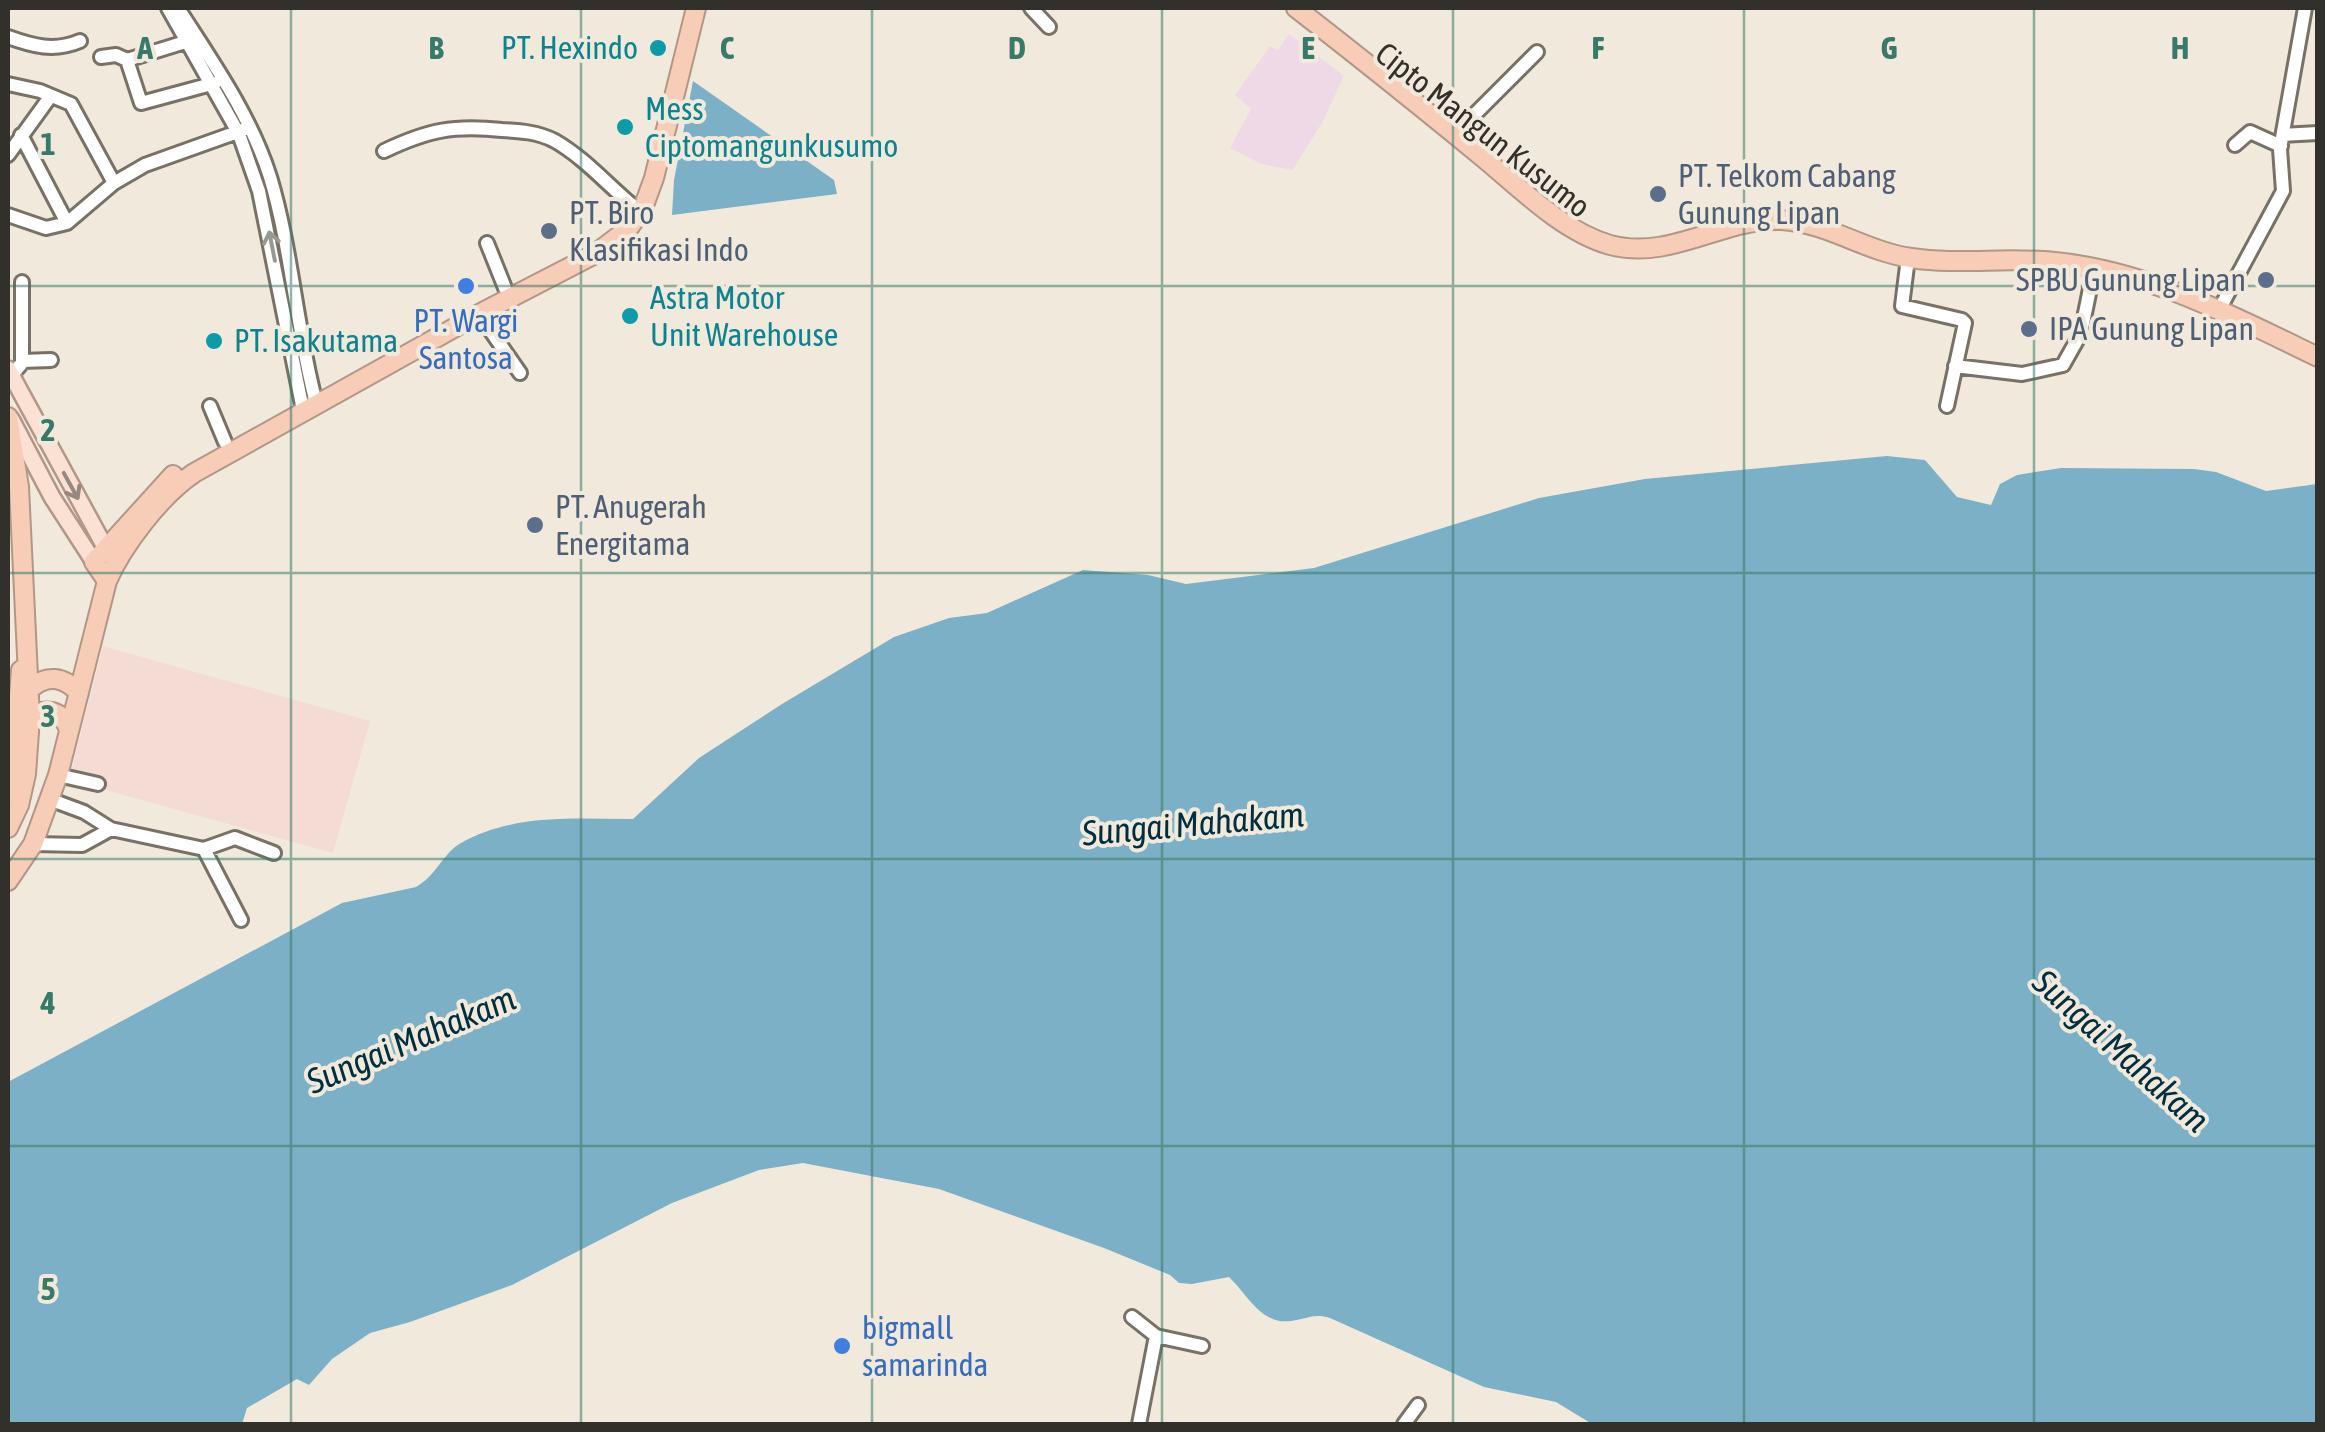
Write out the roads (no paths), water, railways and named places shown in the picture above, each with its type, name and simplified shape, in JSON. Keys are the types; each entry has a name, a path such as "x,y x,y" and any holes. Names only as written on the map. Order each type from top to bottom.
{"highway":[{"path":"105,555 185,479 309,401 505,288 594,242 620,220 632,205 649,158 688,8"},
{"path":"8,881 34,844 58,775 93,648 107,581 105,555 170,477 225,442 595,254 636,220 654,178 696,8"},
{"name":"Cipto Mangun Kusumo","path":"1279,8 1455,134 1544,206 1590,237 1610,244 1660,248 1768,220 1828,228 1908,258 2050,262 2094,269 2142,280 2318,357"},
{"name":"Cipto Mangun Kusumo","path":"1296,8 1540,218 1585,247 1640,261 1768,230 1828,239 1841,236"},
{"path":"8,414 19,488 30,689 18,716 26,774 19,805 8,828"},
{"path":"8,793 20,671 29,649"},
{"path":"30,689 55,678 64,680 78,693"},
{"path":"18,716 54,712 69,730"}],"main road":[{"path":"14,369 105,555"},
{"path":"8,414 52,497 105,555"}],"street":[{"path":"168,8 193,40"},
{"path":"178,8 244,130 309,401"},
{"path":"1030,8 1049,26"},
{"path":"2218,310 2282,192 2282,140 2305,8"},
{"path":"8,37 48,48 65,48 80,41"},
{"path":"102,57 116,55 127,60 193,40"},
{"path":"1455,134 1537,52"},
{"path":"127,60 141,102 217,82"},
{"path":"8,84 71,104 114,183"},
{"path":"8,155 50,96"},
{"path":"384,151 444,128 528,132 566,148 632,205"},
{"path":"8,215 46,228 67,224 114,183 146,165 244,130"},
{"path":"2235,145 2250,132 2282,140 2318,132"},
{"path":"22,135 67,224"},
{"path":"487,243 505,288"},
{"path":"1908,258 1902,306 1965,323 1947,406"},
{"path":"1955,366 2022,374 2063,365 2081,333 2094,269"},
{"path":"22,282 14,369 50,360"},
{"path":"479,314 520,374"},
{"path":"210,406 225,442"},
{"path":"58,775 98,784"},
{"path":"49,800 84,812 112,829 204,849 235,838 274,853"},
{"path":"34,844 82,845 112,829"},
{"path":"204,849 242,920"},
{"path":"1132,1317 1156,1336 1202,1346"},
{"path":"1139,1424 1156,1336"},
{"path":"1404,1424 1418,1405"}],"water":[{"path":"693,81 834,180 837,194 672,215 674,180"},
{"name":"Sungai Mahakam","path":"1887,456 1925,460 1957,497 1991,505 2000,484 2017,475 2061,468 2194,469 2216,472 2266,491 2317,484 2317,1424 1592,1424 1556,1402 1484,1387 1330,1318 1271,1318 1229,1277 1179,1283 1170,1275 1104,1248 939,1189 803,1163 759,1170 672,1203 512,1285 370,1333 332,1359 309,1385 297,1379 247,1408 242,1424 8,1424 8,1082 342,903 416,887 455,847 481,833 523,822 633,819 699,758 894,637 949,618 987,613 1083,570 1148,575 1186,584 1314,568 1539,498 1645,479"}],"place":[{"name":"PT. Hexindo","path":"658,48"},
{"name":"Mess Ciptomangunkusumo","path":"625,127"},
{"name":"PT. Telkom Cabang Gunung Lipan","path":"1658,194"},
{"name":"PT. Biro Klasifikasi Indo","path":"549,231"},
{"name":"SPBU Gunung Lipan","path":"2266,280"},
{"name":"PT. Wargi Santosa","path":"466,286"},
{"name":"Astra Motor Unit Warehouse","path":"630,316"},
{"name":"IPA Gunung Lipan","path":"2029,329"},
{"name":"PT. Isakutama","path":"214,341"},
{"name":"PT. Anugerah Energitama","path":"535,525"},
{"name":"bigmall samarinda","path":"842,1346"}]}
